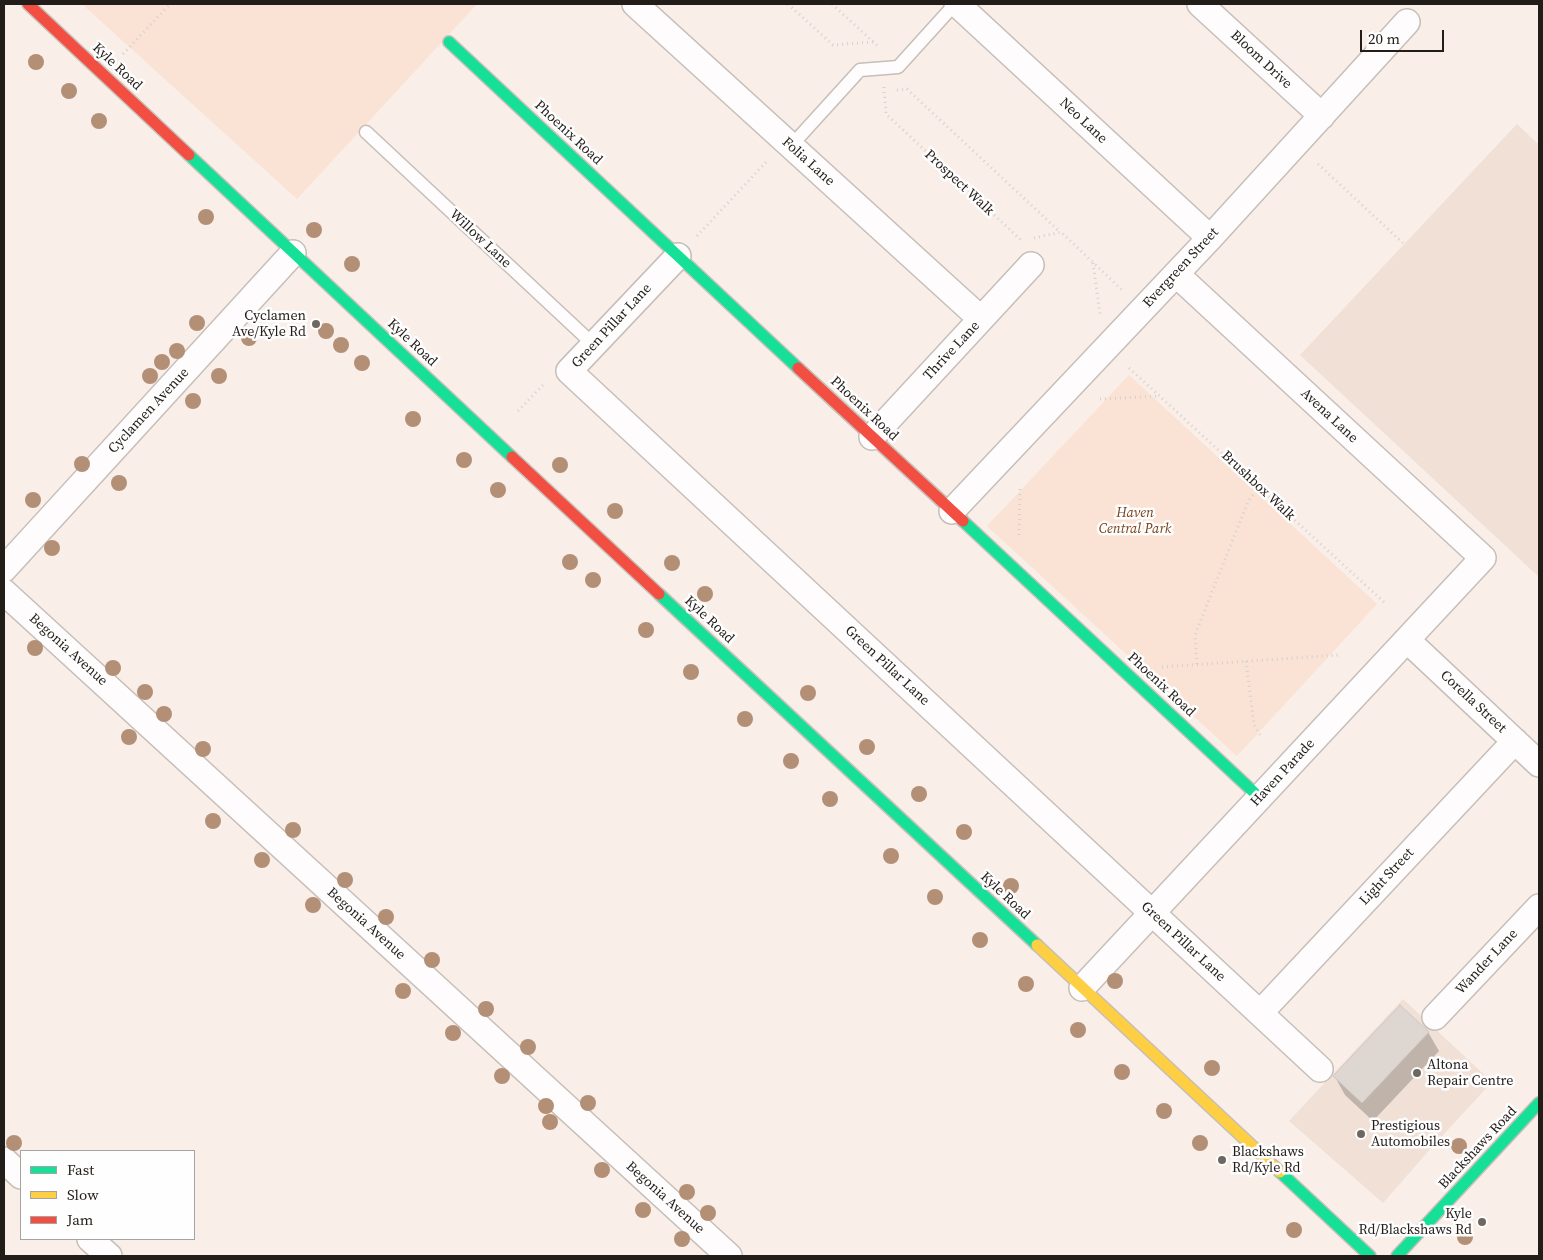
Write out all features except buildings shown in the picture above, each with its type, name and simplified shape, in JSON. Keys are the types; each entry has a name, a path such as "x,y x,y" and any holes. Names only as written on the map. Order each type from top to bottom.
{"street":[{"name":"Kyle Road","path":"28,4 1370,1256"},
{"name":"Folia Lane","path":"635,4 981,319"},
{"name":"Neo Lane","path":"956,4 1210,238"},
{"name":"Bloom Drive","path":"1200,4 1322,116"},
{"name":"Evergreen Street","path":"952,511 1210,238 1407,22"},
{"name":"Phoenix Road","path":"449,42 1260,798"},
{"name":"Cyclamen Avenue","path":"4,569 293,253"},
{"name":"Green Pillar Lane","path":"678,256 569,371 1320,1069"},
{"name":"Thrive Lane","path":"872,437 1032,265"},
{"name":"Avena Lane","path":"1176,274 1483,558"},
{"name":"Haven Parade","path":"1082,988 1483,558"},
{"name":"Begonia Avenue","path":"4,592 729,1256"},
{"name":"Corella Street","path":"1407,640 1539,764"},
{"name":"Light Street","path":"1260,1013 1515,741"},
{"name":"Wander Lane","path":"1435,1017 1539,906"},
{"name":"Blackshaws Road","path":"1398,1256 1539,1103"},
{"path":"4,1160 20,1175"},
{"path":"91,1240 109,1256"}],"lane":[{"path":"788,144 860,70 898,67 956,4"},
{"name":"Willow Lane","path":"366,132 594,345"}],"path":[{"path":"104,75 170,4"},
{"path":"788,4 833,45 873,42"},
{"path":"832,4 873,42"},
{"name":"Prospect Walk","path":"873,42 881,49 886,114 1020,240 1061,232"},
{"path":"884,90 907,89 1122,290"},
{"path":"678,256 788,144"},
{"path":"1318,164 1404,244"},
{"path":"1093,263 1100,314"},
{"name":"Brushbox Walk","path":"1129,368 1386,604"},
{"path":"518,411 556,371 569,371"},
{"path":"1100,399 1160,396"},
{"path":"1013,532 1019,538 1020,486"},
{"path":"1196,664 1195,636 1249,500 1259,488"},
{"path":"1158,667 1338,655"},
{"path":"1246,661 1254,725 1262,738"}],"shaded area":[{"path":"1517,124 1539,145 1539,577 1300,355"},
{"path":"1403,999 1492,1082 1383,1203 1289,1121"}],"green space":[{"path":"82,4 477,4 297,199"},
{"name":"Haven Central Park","path":"1129,375 1377,604 1237,756 987,526"}],"traffic: fast":[{"path":"449,42 798,368"},
{"path":"189,155 512,457"},
{"path":"963,521 1260,798"},
{"path":"659,594 1037,945"},
{"path":"1397,1256 1539,1103"},
{"path":"1280,1172 1370,1256"}],"traffic: slow":[{"path":"1037,945 1280,1172"}],"traffic: jam":[{"path":"28,4 189,155"},
{"path":"798,368 963,521"},
{"path":"512,457 659,594"}],"place":[{"name":"Cyclamen Ave/Kyle Rd","path":"316,324"},
{"name":"Altona Repair Centre","path":"1417,1073"},
{"name":"Prestigious Automobiles","path":"1361,1134"},
{"name":"Blackshaws Rd/Kyle Rd","path":"1222,1160"},
{"name":"Kyle Rd/Blackshaws Rd","path":"1482,1222"}]}
